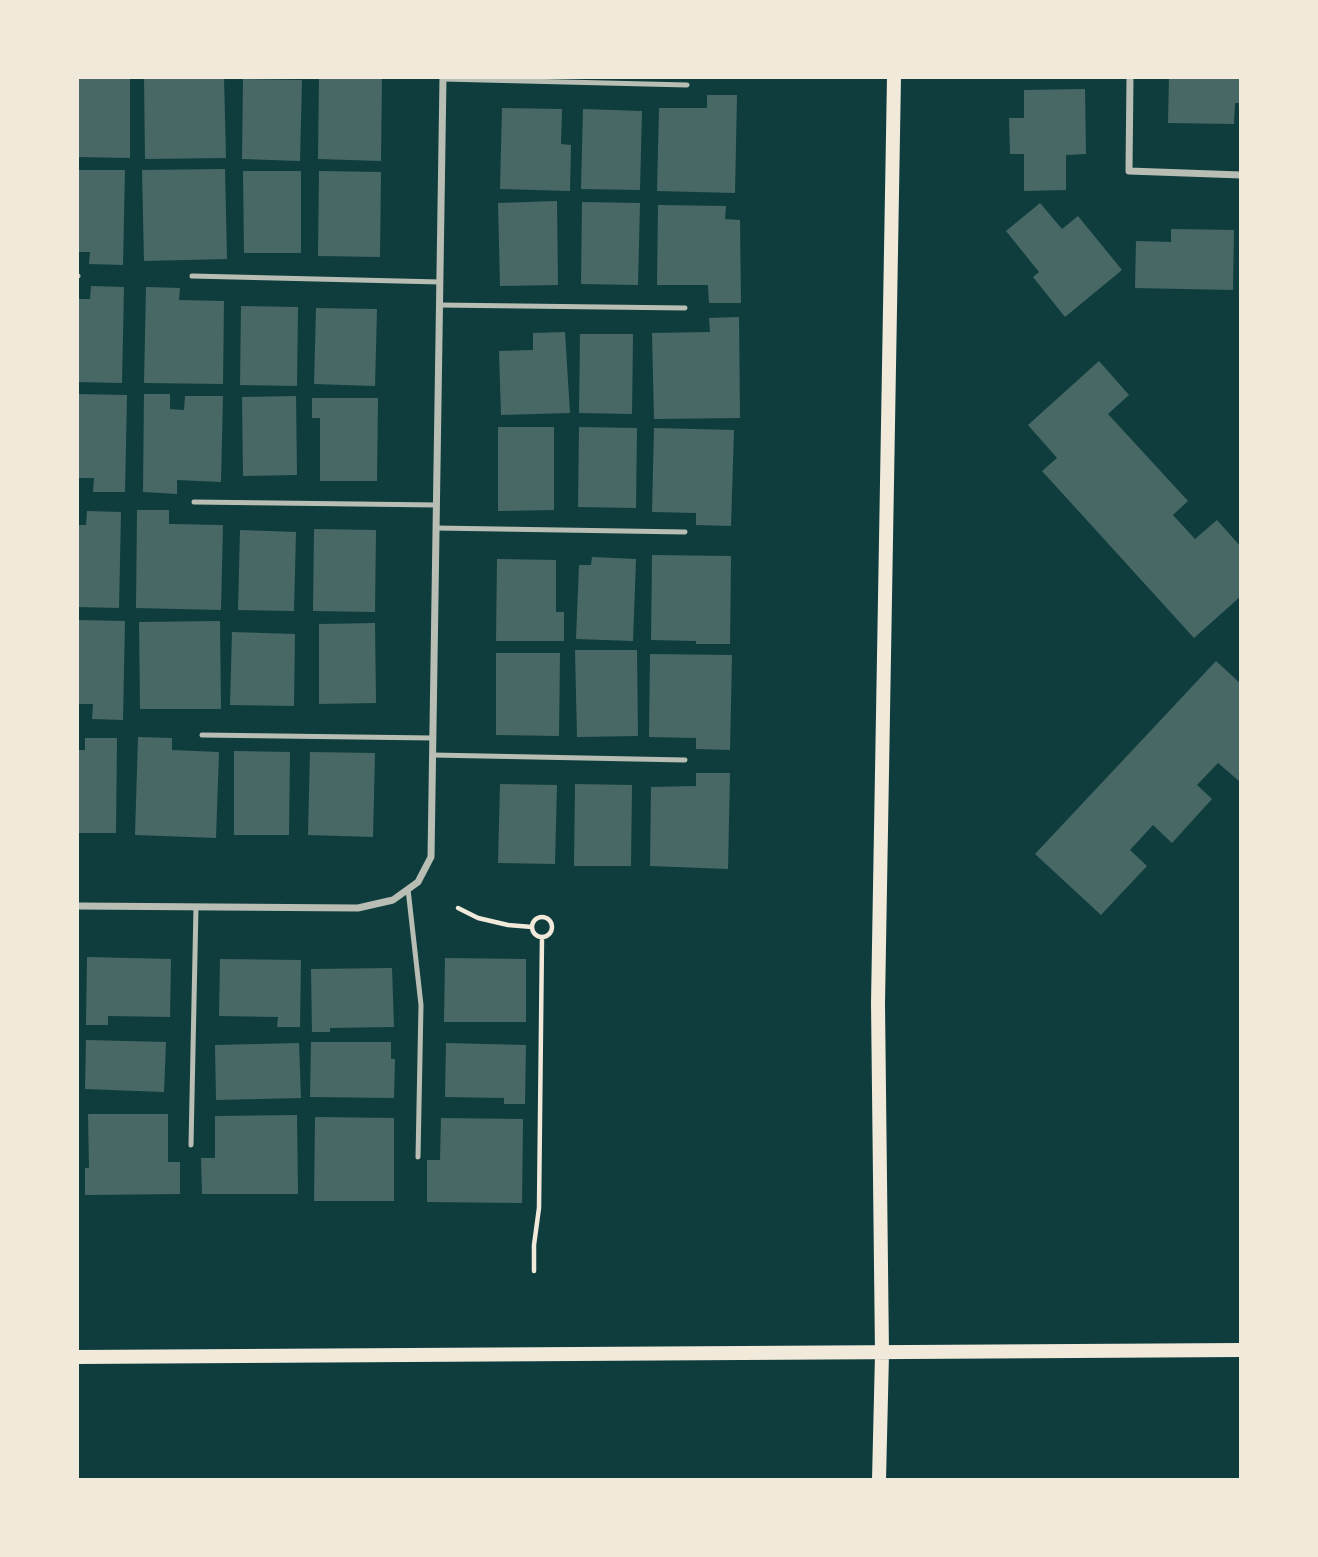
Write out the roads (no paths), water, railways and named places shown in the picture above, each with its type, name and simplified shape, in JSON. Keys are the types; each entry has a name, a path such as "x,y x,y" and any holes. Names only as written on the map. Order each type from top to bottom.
{"main road":[{"path":"879,1480 881,1354 878,1003 894,77"},
{"path":"77,1357 1241,1350"}],"street":[{"path":"1130,77 1129,172 1241,175"},
{"path":"77,906 358,908 393,900 418,882 431,857 443,78"}],"lane":[{"path":"443,78 687,85"},
{"path":"192,276 440,282"},
{"path":"439,305 685,308"},
{"path":"194,502 437,505"},
{"path":"436,528 685,531"},
{"path":"202,735 432,738"},
{"path":"433,755 685,760"},
{"path":"408,889 421,1005 418,1157"},
{"path":"191,1145 196,907"}]}
